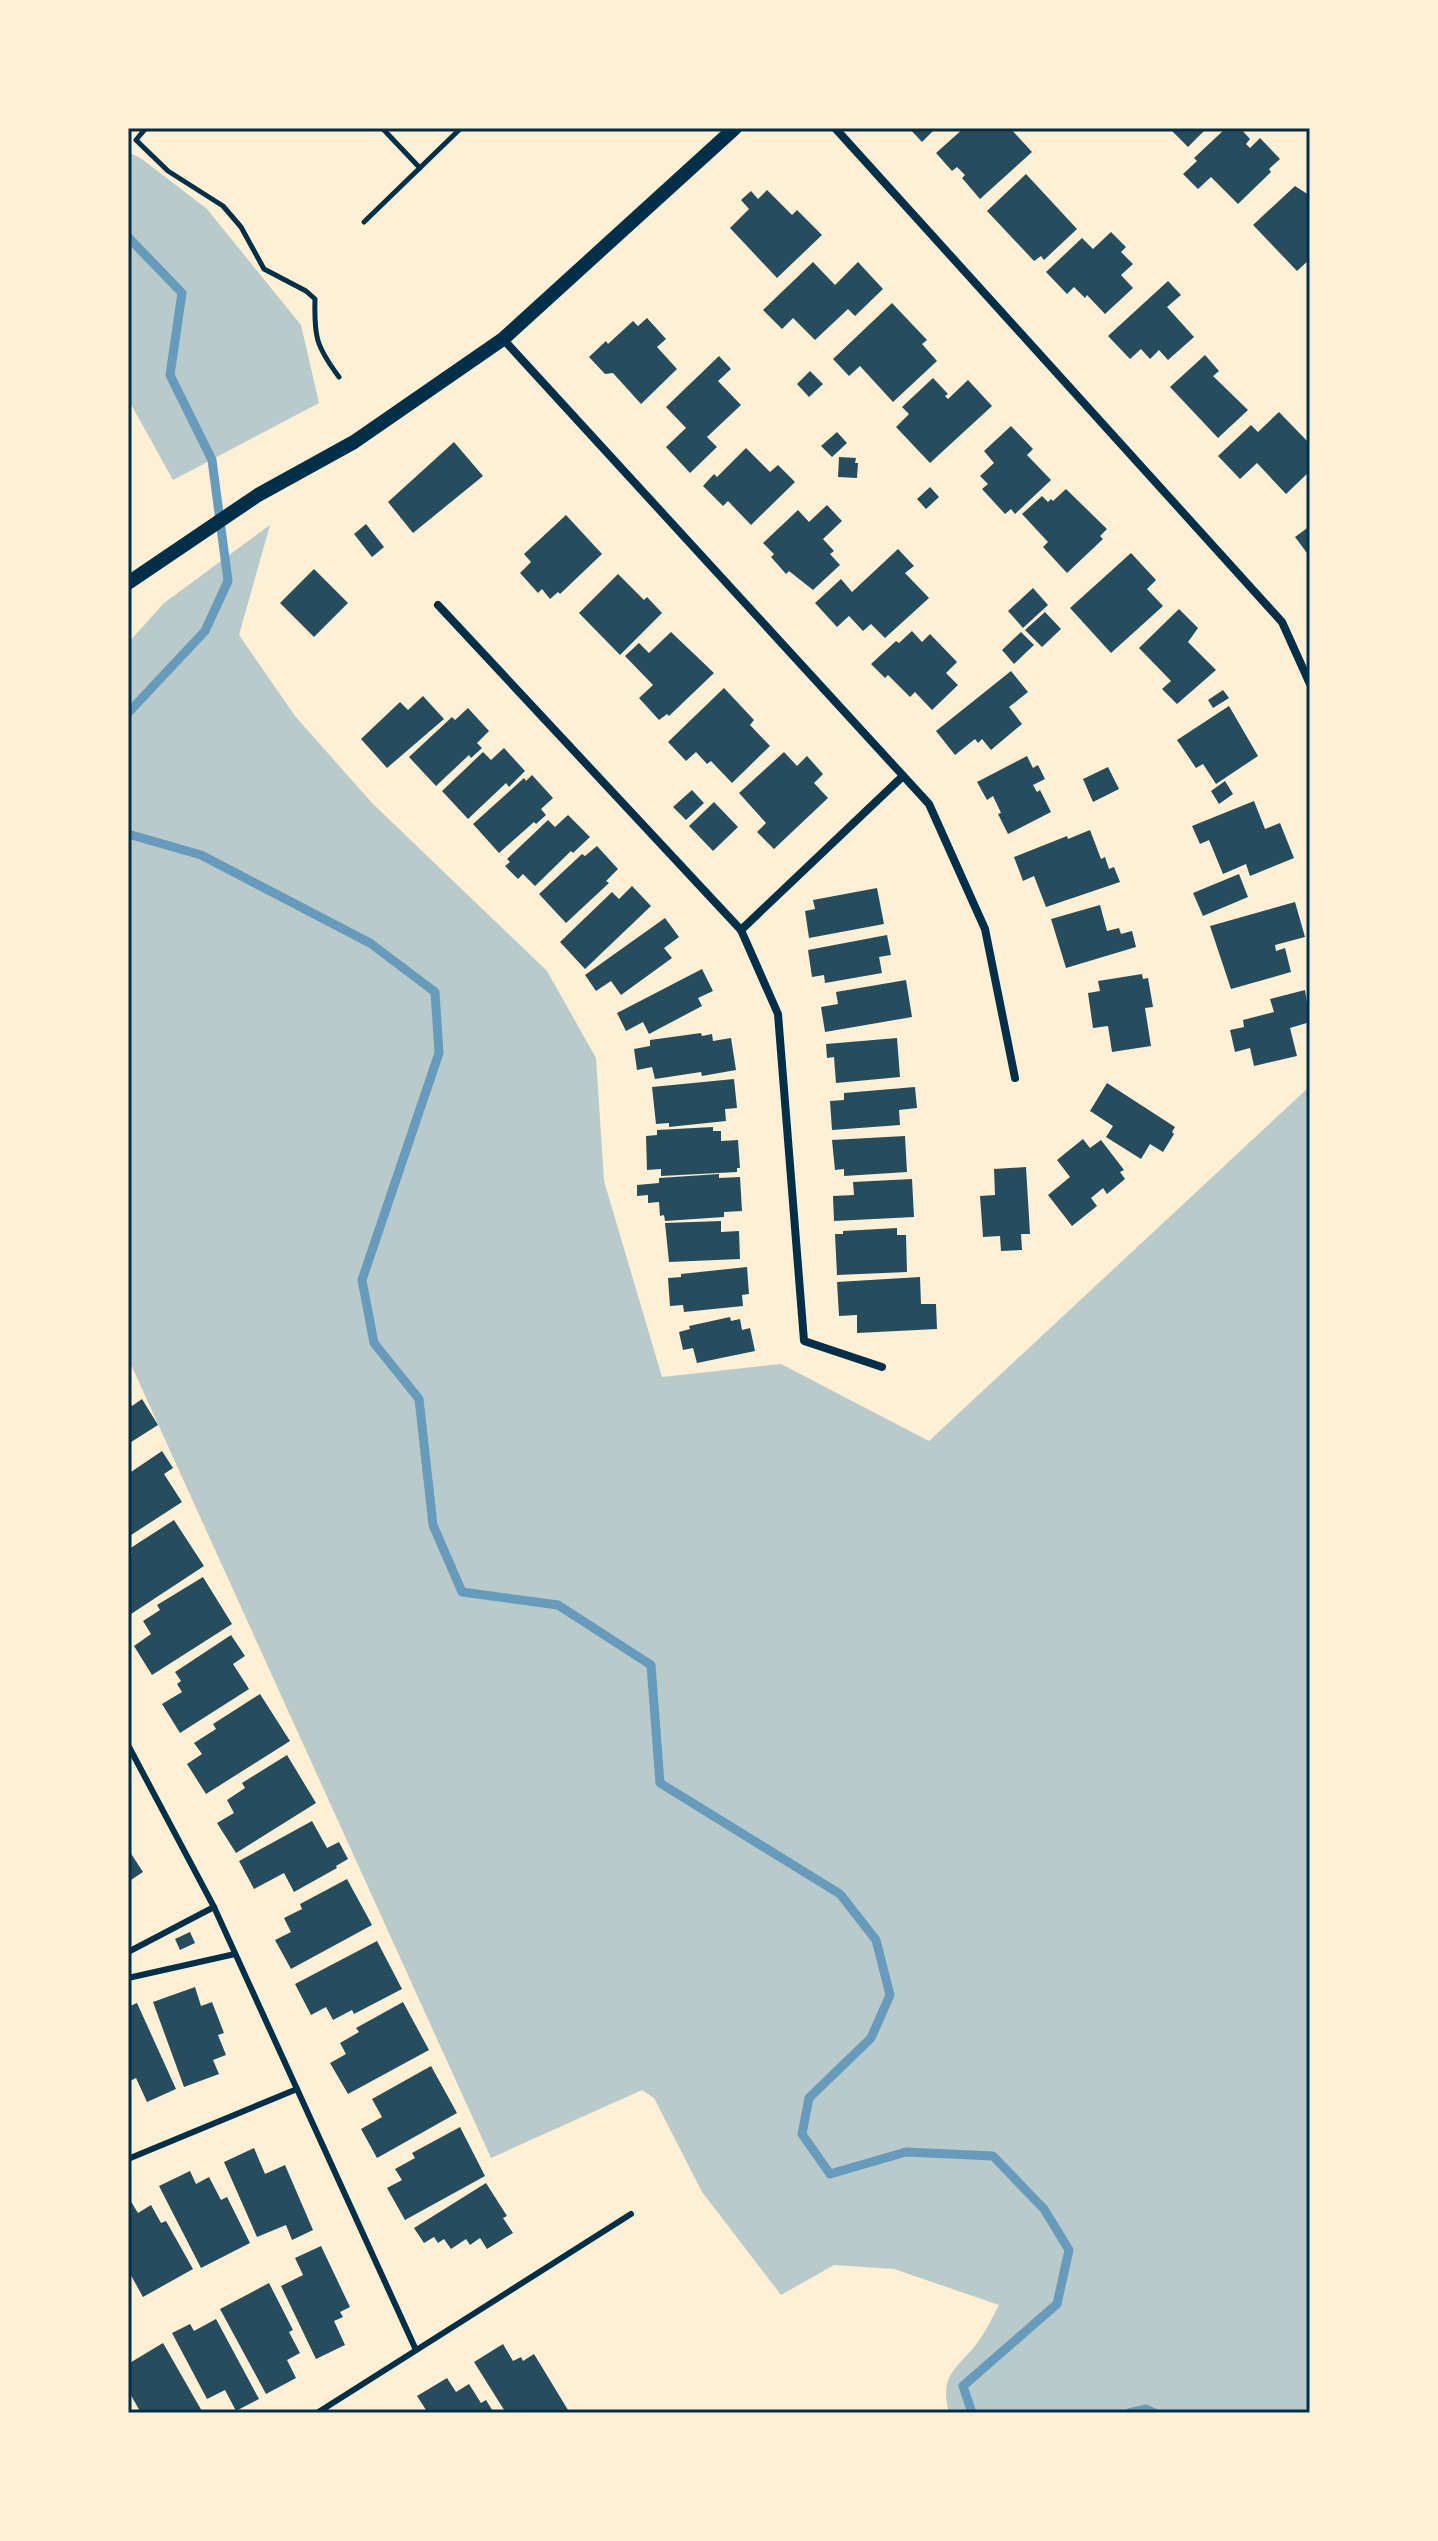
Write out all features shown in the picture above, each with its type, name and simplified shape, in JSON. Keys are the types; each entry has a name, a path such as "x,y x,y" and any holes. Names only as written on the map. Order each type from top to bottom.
{"street":[{"path":"128,583 258,495 354,442 503,339 735,128"},
{"path":"835,128 1282,622 1310,684"},
{"path":"503,339 929,804 985,929 1015,1078"},
{"path":"438,605 741,930 778,1014 804,1341 882,1367"},
{"path":"741,930 903,776"}],"lane":[{"path":"128,1745 214,1907 416,2350"},
{"path":"128,1952 214,1907"},
{"path":"128,1978 235,1954"},
{"path":"128,2159 297,2089"},
{"path":"317,2413 631,2214"}],"path":[{"path":"146,128 136,140 168,171 223,206 241,227 264,269 315,299 315,334 323,355 339,377"},
{"path":"382,128 420,168"},
{"path":"364,222 461,128"}],"shaded area":[{"path":"128,152 142,159 207,209 301,325 319,403 173,480 128,399"},
{"path":"270,525 239,635 295,716 372,803 547,971 596,1058 604,1181 662,1377 781,1364 929,1441 1310,1086 1310,2413 949,2413 946,2388 949,2379 980,2339 999,2305 894,2269 834,2265 781,2295 702,2192 654,2098 642,2090 491,2158 128,1358 128,643 164,603"}],"building":[{"path":"909,128 936,128 922,142"},
{"path":"964,128 1010,128 1032,152 980,199 962,178 965,175 957,167 952,171 936,153"},
{"path":"1169,128 1207,128 1188,147"},
{"path":"1226,128 1240,128 1250,139 1246,144 1250,148 1260,138 1280,159 1238,204 1211,177 1198,189 1183,174 1197,161 1194,158"},
{"path":"1026,174 1077,229 1044,260 1041,256 1034,261 987,211"},
{"path":"1295,186 1309,195 1310,201 1310,259 1297,271 1253,225"},
{"path":"767,190 792,215 797,210 822,235 777,278 730,228 749,209 741,200 751,191 758,199"},
{"path":"1111,232 1126,247 1121,252 1133,264 1121,275 1133,288 1105,314 1087,295 1085,298 1074,287 1067,294 1046,272 1082,238 1093,249"},
{"path":"813,262 835,285 858,262 883,289 855,316 848,309 815,340 793,318 782,329 763,310"},
{"path":"1168,281 1181,295 1167,307 1194,337 1168,360 1159,350 1150,359 1141,349 1130,359 1108,336"},
{"path":"892,303 927,340 922,344 937,361 893,402 860,366 849,376 833,359"},
{"path":"647,318 666,339 657,347 677,369 641,404 613,373 605,374 589,357 633,321 638,326"},
{"path":"1205,355 1219,371 1213,376 1248,410 1218,438 1170,387"},
{"path":"719,356 731,369 718,381 741,405 707,437 717,447 690,473 666,447 686,428 666,407"},
{"path":"810,371 823,384 809,397 797,384"},
{"path":"933,378 948,394 945,396 948,399 968,380 992,406 930,463 896,427 909,414 902,407"},
{"path":"1279,412 1310,444 1310,471 1286,494 1257,463 1240,479 1218,456 1251,425 1258,432"},
{"path":"1011,426 1033,449 1027,455 1051,480 1015,514 1011,509 1005,514 982,489 988,484 980,476 994,463 984,451"},
{"path":"837,432 847,443 832,457 821,446"},
{"path":"454,442 483,476 413,533 388,502"},
{"path":"746,448 770,472 778,465 795,482 751,525 728,501 723,506 703,486 714,474 717,477"},
{"path":"839,457 856,458 857,478 838,477"},
{"path":"930,487 939,497 926,509 917,499"},
{"path":"1066,489 1107,529 1100,536 1103,539 1067,573 1043,547 1048,542 1022,514 1042,496 1048,502 1053,501"},
{"path":"827,505 842,521 823,539 834,551 830,554 840,565 813,590 789,571 786,574 763,543 798,510 809,522"},
{"path":"566,515 602,554 560,594 558,592 550,599 542,589 538,593 520,573 531,562 524,554"},
{"path":"366,524 384,547 372,557 354,534"},
{"path":"1310,526 1310,557 1295,537"},
{"path":"898,549 914,566 905,573 929,598 885,638 871,624 863,631 849,616 837,627 815,603 841,579 852,592"},
{"path":"1131,553 1156,580 1147,589 1163,606 1111,653 1070,608"},
{"path":"314,569 348,603 314,637 280,603"},
{"path":"618,574 662,613 620,655 579,613"},
{"path":"1033,588 1048,605 1023,628 1008,611"},
{"path":"1179,609 1198,628 1188,642 1216,670 1177,704 1162,689 1171,681 1139,648"},
{"path":"1045,612 1061,629 1042,647 1025,630"},
{"path":"912,631 922,642 930,634 957,662 946,673 958,685 932,710 915,692 910,697 888,675 885,678 871,664"},
{"path":"671,632 714,673 669,716 667,714 659,720 639,698 653,685 625,656 639,643 649,653"},
{"path":"1021,632 1034,645 1014,664 1002,650"},
{"path":"1011,671 1028,692 1009,707 1022,724 991,750 982,739 978,743 975,739 955,755 936,731"},
{"path":"724,688 754,720 750,725 770,746 732,783 711,761 707,764 696,752 686,761 668,742"},
{"path":"1223,690 1229,698 1213,708 1208,700"},
{"path":"423,696 444,719 387,768 361,739 400,702 408,710"},
{"path":"1229,706 1258,756 1216,784 1203,764 1196,768 1177,740"},
{"path":"468,708 489,731 477,743 482,748 471,758 469,755 436,786 409,757 452,717 455,720"},
{"path":"504,748 525,771 509,787 506,783 468,819 442,791 483,752 491,760"},
{"path":"784,752 797,766 807,756 823,774 814,783 828,798 774,849 757,832 766,823 739,793"},
{"path":"1027,756 1033,768 1038,765 1045,779 1033,785 1037,792 1040,790 1051,812 1008,834 993,796 987,800 977,782"},
{"path":"1108,767 1119,789 1093,802 1083,779"},
{"path":"532,775 553,798 541,809 546,815 499,853 473,824 524,778 526,781"},
{"path":"1225,781 1233,794 1219,804 1211,791"},
{"path":"692,790 704,803 686,820 673,807"},
{"path":"1254,801 1265,829 1280,823 1294,858 1250,876 1246,864 1223,874 1209,840 1200,844 1192,826"},
{"path":"714,802 738,827 713,851 689,826"},
{"path":"568,815 590,837 535,886 523,874 518,879 505,866 510,862 507,859 548,820 555,827"},
{"path":"1090,830 1101,859 1105,857 1109,869 1114,867 1120,882 1046,907 1034,876 1023,881 1014,857"},
{"path":"597,846 618,869 606,881 609,883 566,923 539,894 582,854 585,856"},
{"path":"1239,874 1248,897 1203,916 1193,893"},
{"path":"632,886 651,906 585,969 560,942 612,892 619,899"},
{"path":"877,888 884,924 809,938 805,911 815,909 813,900"},
{"path":"1295,902 1305,937 1275,945 1276,951 1285,948 1291,972 1231,989 1210,926"},
{"path":"1100,905 1107,931 1119,928 1121,934 1132,931 1136,947 1066,968 1051,919"},
{"path":"665,918 679,937 664,948 672,958 621,995 611,981 596,991 585,975"},
{"path":"887,935 891,955 879,957 882,973 825,983 824,975 812,977 808,950"},
{"path":"702,969 713,991 698,998 702,1006 649,1034 643,1022 626,1031 617,1013"},
{"path":"1142,974 1143,979 1148,978 1153,1007 1145,1008 1151,1046 1112,1052 1108,1026 1093,1028 1088,993 1100,991 1098,981"},
{"path":"906,980 912,1017 825,1032 821,1007 838,1004 836,992"},
{"path":"1305,990 1310,1022 1290,1028 1297,1056 1254,1066 1250,1048 1235,1052 1230,1030 1244,1027 1243,1020 1274,1012 1270,999"},
{"path":"701,1033 702,1036 712,1034 713,1041 731,1038 736,1070 655,1079 652,1067 637,1070 634,1049 650,1046 650,1040"},
{"path":"897,1038 900,1077 836,1083 834,1057 827,1058 826,1044"},
{"path":"734,1079 737,1108 725,1109 726,1121 669,1127 669,1123 656,1124 652,1087"},
{"path":"1107,1083 1175,1127 1163,1152 1150,1144 1141,1159 1106,1137 1113,1126 1090,1111"},
{"path":"915,1087 917,1108 899,1110 900,1125 832,1130 830,1101 844,1100 844,1093"},
{"path":"713,1127 713,1131 721,1131 721,1141 738,1140 740,1168 737,1172 661,1176 661,1169 647,1170 646,1136 657,1135 657,1130"},
{"path":"905,1136 907,1172 844,1176 844,1169 835,1170 832,1140"},
{"path":"1083,1139 1090,1148 1101,1140 1124,1170 1120,1172 1125,1179 1107,1194 1103,1188 1091,1198 1097,1206 1072,1226 1048,1195 1070,1177 1057,1160"},
{"path":"1026,1167 1030,1234 1021,1234 1022,1250 1001,1251 1000,1236 983,1237 980,1196 995,1195 994,1169"},
{"path":"719,1174 719,1178 740,1177 742,1211 724,1212 724,1217 665,1221 664,1215 660,1216 659,1202 648,1203 648,1195 637,1196 637,1185 659,1183 659,1178"},
{"path":"912,1179 914,1217 834,1221 833,1196 854,1195 853,1182"},
{"path":"721,1221 721,1232 739,1231 740,1259 669,1262 665,1223"},
{"path":"897,1228 897,1235 906,1235 907,1272 837,1275 835,1234"},
{"path":"747,1267 749,1294 742,1295 743,1306 684,1312 683,1305 670,1306 668,1278"},
{"path":"920,1277 921,1304 936,1304 937,1329 857,1333 857,1315 839,1316 837,1282"},
{"path":"730,1317 731,1321 740,1319 742,1330 750,1328 755,1351 697,1363 693,1348 683,1350 679,1332 690,1329 689,1326"},
{"path":"128,1399 132,1406 142,1399 158,1425 128,1444"},
{"path":"162,1451 173,1468 164,1474 182,1502 128,1537 128,1474"},
{"path":"174,1520 204,1566 128,1616 128,1555 132,1553 129,1549"},
{"path":"203,1577 232,1624 152,1675 134,1646 151,1634 143,1621 160,1610 157,1605"},
{"path":"231,1635 245,1656 233,1664 249,1689 180,1733 162,1704 182,1692 177,1684 181,1681 175,1672"},
{"path":"260,1694 290,1741 206,1794 187,1764 202,1754 194,1743 216,1729 213,1724"},
{"path":"287,1755 316,1803 236,1853 217,1823 234,1813 227,1800 245,1788 242,1783"},
{"path":"312,1821 327,1848 339,1842 348,1859 294,1892 284,1873 254,1889 239,1861"},
{"path":"128,1849 143,1872 128,1882"},
{"path":"347,1879 372,1925 291,1969 275,1940 291,1932 284,1918 302,1909 300,1904"},
{"path":"190,1932 195,1943 180,1950 175,1939"},
{"path":"377,1941 402,1989 354,2014 352,2010 333,2020 326,2007 311,2015 295,1984"},
{"path":"195,1987 201,2006 212,2002 224,2033 218,2035 226,2055 213,2060 219,2074 184,2087 153,2002"},
{"path":"403,2002 429,2050 348,2094 330,2063 346,2054 340,2043 359,2032 356,2028"},
{"path":"137,2003 176,2089 147,2102 136,2078 128,2082 128,2007"},
{"path":"431,2066 457,2113 377,2158 361,2129 382,2117 372,2099"},
{"path":"460,2127 485,2176 405,2220 387,2188 402,2180 395,2169 415,2158 412,2153"},
{"path":"254,2148 265,2174 285,2165 313,2230 292,2240 286,2225 257,2237 224,2162"},
{"path":"190,2171 196,2184 209,2177 221,2200 227,2197 250,2243 201,2268 159,2186"},
{"path":"486,2183 507,2216 503,2218 513,2233 487,2249 480,2238 470,2245 466,2239 451,2249 444,2239 438,2243 434,2237 424,2243 414,2228"},
{"path":"130,2200 138,2213 151,2205 161,2223 166,2221 193,2269 143,2297 128,2270"},
{"path":"321,2246 350,2307 340,2312 343,2317 334,2321 345,2345 316,2359 281,2286 303,2275 295,2258"},
{"path":"269,2283 293,2330 289,2332 300,2353 287,2360 296,2378 266,2394 220,2309"},
{"path":"216,2319 259,2399 236,2411 225,2390 207,2399 172,2333 190,2324 194,2331"},
{"path":"163,2343 203,2413 141,2413 128,2390 128,2364"},
{"path":"503,2344 513,2361 521,2357 523,2361 534,2354 568,2410 563,2413 506,2413 474,2362"},
{"path":"447,2378 456,2392 469,2384 481,2403 486,2400 494,2413 428,2413 417,2396"}],"waterway":[{"path":"128,237 182,293 170,375 212,460 228,581 205,631 128,713"},
{"path":"128,834 201,855 370,943 435,992 439,1053 362,1280 374,1343 419,1399 433,1525 462,1592 558,1605 651,1665 660,1783 840,1894 876,1940 890,1995 871,2038 809,2098 802,2134 830,2174 906,2152 993,2156 1044,2209 1069,2250 1057,2304 963,2386 972,2413"},
{"path":"1129,2413 1146,2409 1155,2413"}]}
